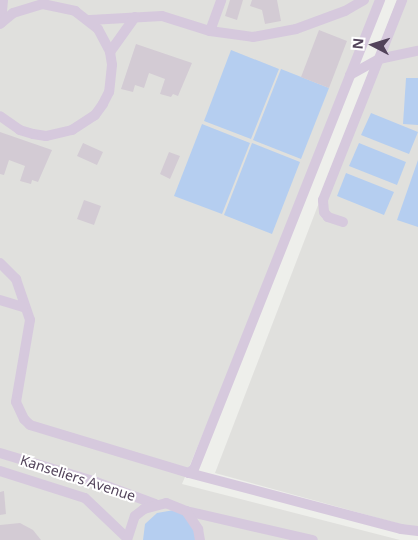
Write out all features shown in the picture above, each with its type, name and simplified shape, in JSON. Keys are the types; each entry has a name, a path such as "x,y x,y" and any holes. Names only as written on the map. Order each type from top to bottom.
{"street":[{"path":"1,23 3,0"},
{"path":"210,31 221,0"},
{"path":"1,23 22,4 60,5 90,20 162,16 210,31 235,36 274,35 331,16 364,0"},
{"path":"188,473 194,469 380,0"},
{"path":"343,222 324,212 323,200 402,0"},
{"path":"110,52 135,17"},
{"path":"0,116 20,130 46,136 72,130 84,124 95,115 108,92 112,78 110,52 90,20"},
{"path":"350,75 379,59 418,51"},
{"path":"0,263 16,279 23,307 30,320 16,402 24,419 30,425 188,473 401,529 418,530"},
{"path":"0,300 23,307"},
{"name":"Kanseliers Avenue","path":"0,453 96,482 155,504 166,503 186,511 313,540"},
{"name":"Kanseliers Avenue","path":"0,471 85,498 127,539 135,516 155,504"},
{"path":"186,511 198,529 200,540"}],"shaded area":[{"path":"0,0 384,0 182,484 400,540 0,540"},
{"path":"397,0 418,0 418,529 215,473"},
{"path":"231,50 279,69 251,139 204,121"},
{"path":"281,69 329,88 301,159 253,140"},
{"path":"406,78 418,78 418,125 403,124"},
{"path":"371,113 418,132 409,154 361,135"},
{"path":"202,124 250,143 222,214 174,196"},
{"path":"252,143 300,162 272,234 224,215"},
{"path":"359,143 406,162 397,185 349,166"},
{"path":"418,160 418,227 397,220"},
{"path":"346,173 394,192 384,215 337,196"},
{"path":"174,510 189,515 195,528 196,540 143,540 145,524 157,513"}],"building":[{"path":"230,0 243,0 237,20 225,16"},
{"path":"252,0 277,0 281,21 265,24 262,10 250,6"},
{"path":"319,30 347,41 329,88 301,77"},
{"path":"136,44 192,63 178,96 173,94 171,97 160,94 165,79 149,73 144,88 135,85 133,92 121,89"},
{"path":"0,132 52,150 38,182 32,180 31,184 20,181 25,166 9,160 4,175 0,174"},
{"path":"83,143 103,152 97,165 77,156"},
{"path":"169,152 180,156 170,179 160,174"},
{"path":"84,200 101,206 94,225 77,219"},
{"path":"4,491 6,514 0,515 0,492"},
{"path":"20,523 33,530 41,540 0,540 0,525"}]}
